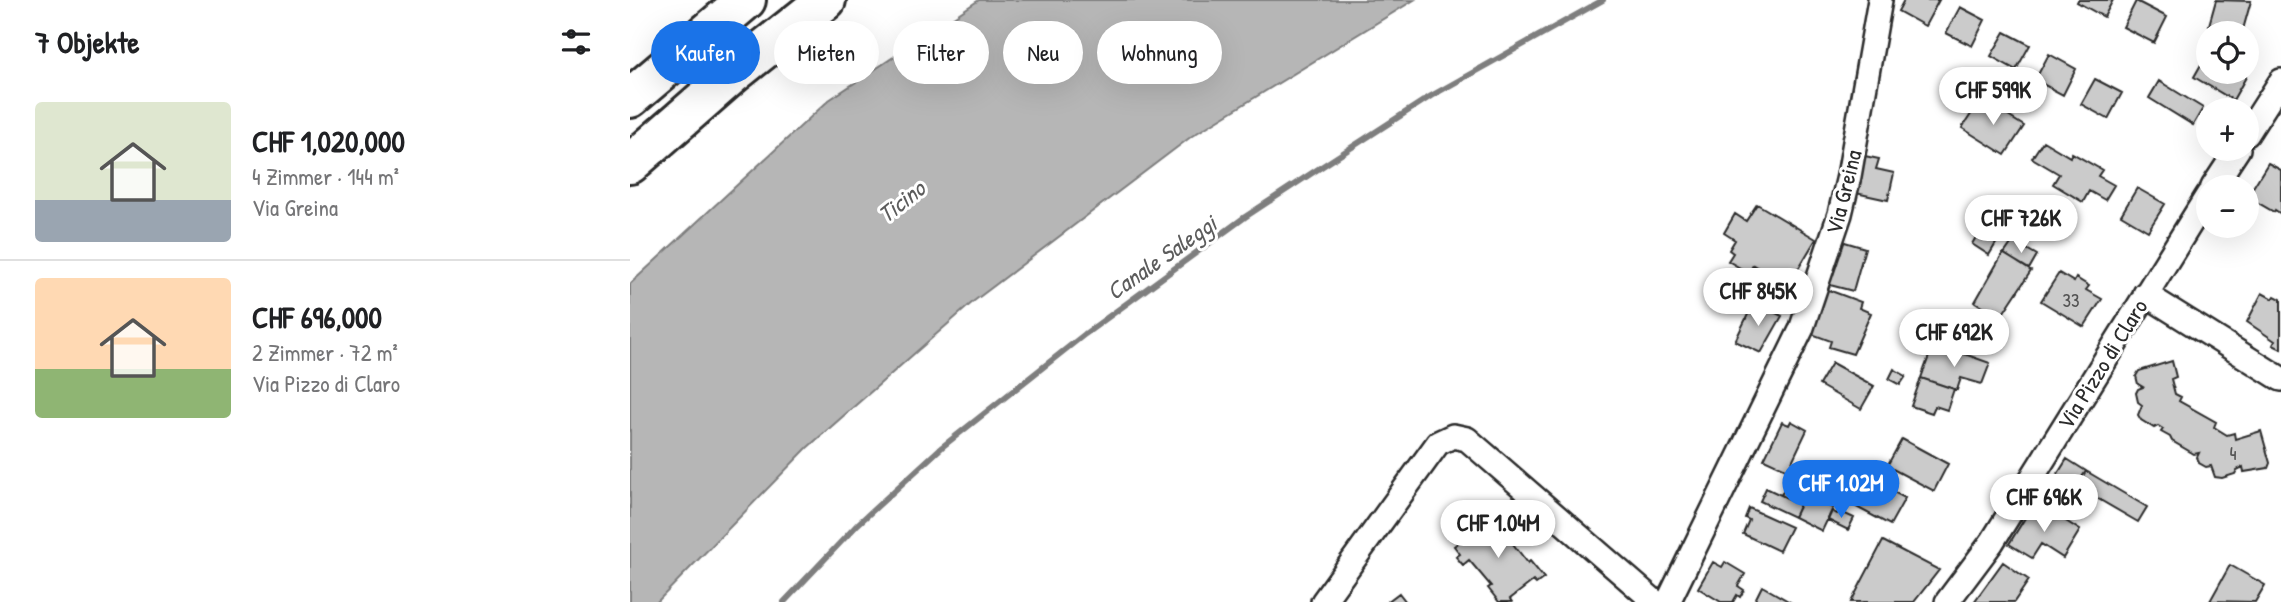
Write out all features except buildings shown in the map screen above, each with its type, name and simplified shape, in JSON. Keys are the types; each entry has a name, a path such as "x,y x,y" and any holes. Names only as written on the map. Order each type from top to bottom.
{"highway":[{"path":"630,98 746,0"},
{"path":"630,164 733,74 826,0"}],"street":[{"name":"Via Greina","path":"1668,602 1801,330 1840,214 1880,0"},
{"path":"2259,115 2281,80"},
{"name":"Via Pizzo di Claro","path":"1947,602 1992,542 2196,214"},
{"path":"2145,294 2281,379"},
{"path":"1323,602 1438,443 1453,436 1467,439 1655,602"}],"water":[{"name":"Ticino","path":"979,0 1414,0 1192,136 974,301 807,448 657,602 630,602 630,284 829,100 853,84 879,84 879,67 893,57 893,84 989,84 989,21 948,21"}],"waterway":[{"name":"Canale Saleggi","path":"784,602 858,524 942,447 1085,334 1245,217 1431,96 1603,0"}]}
